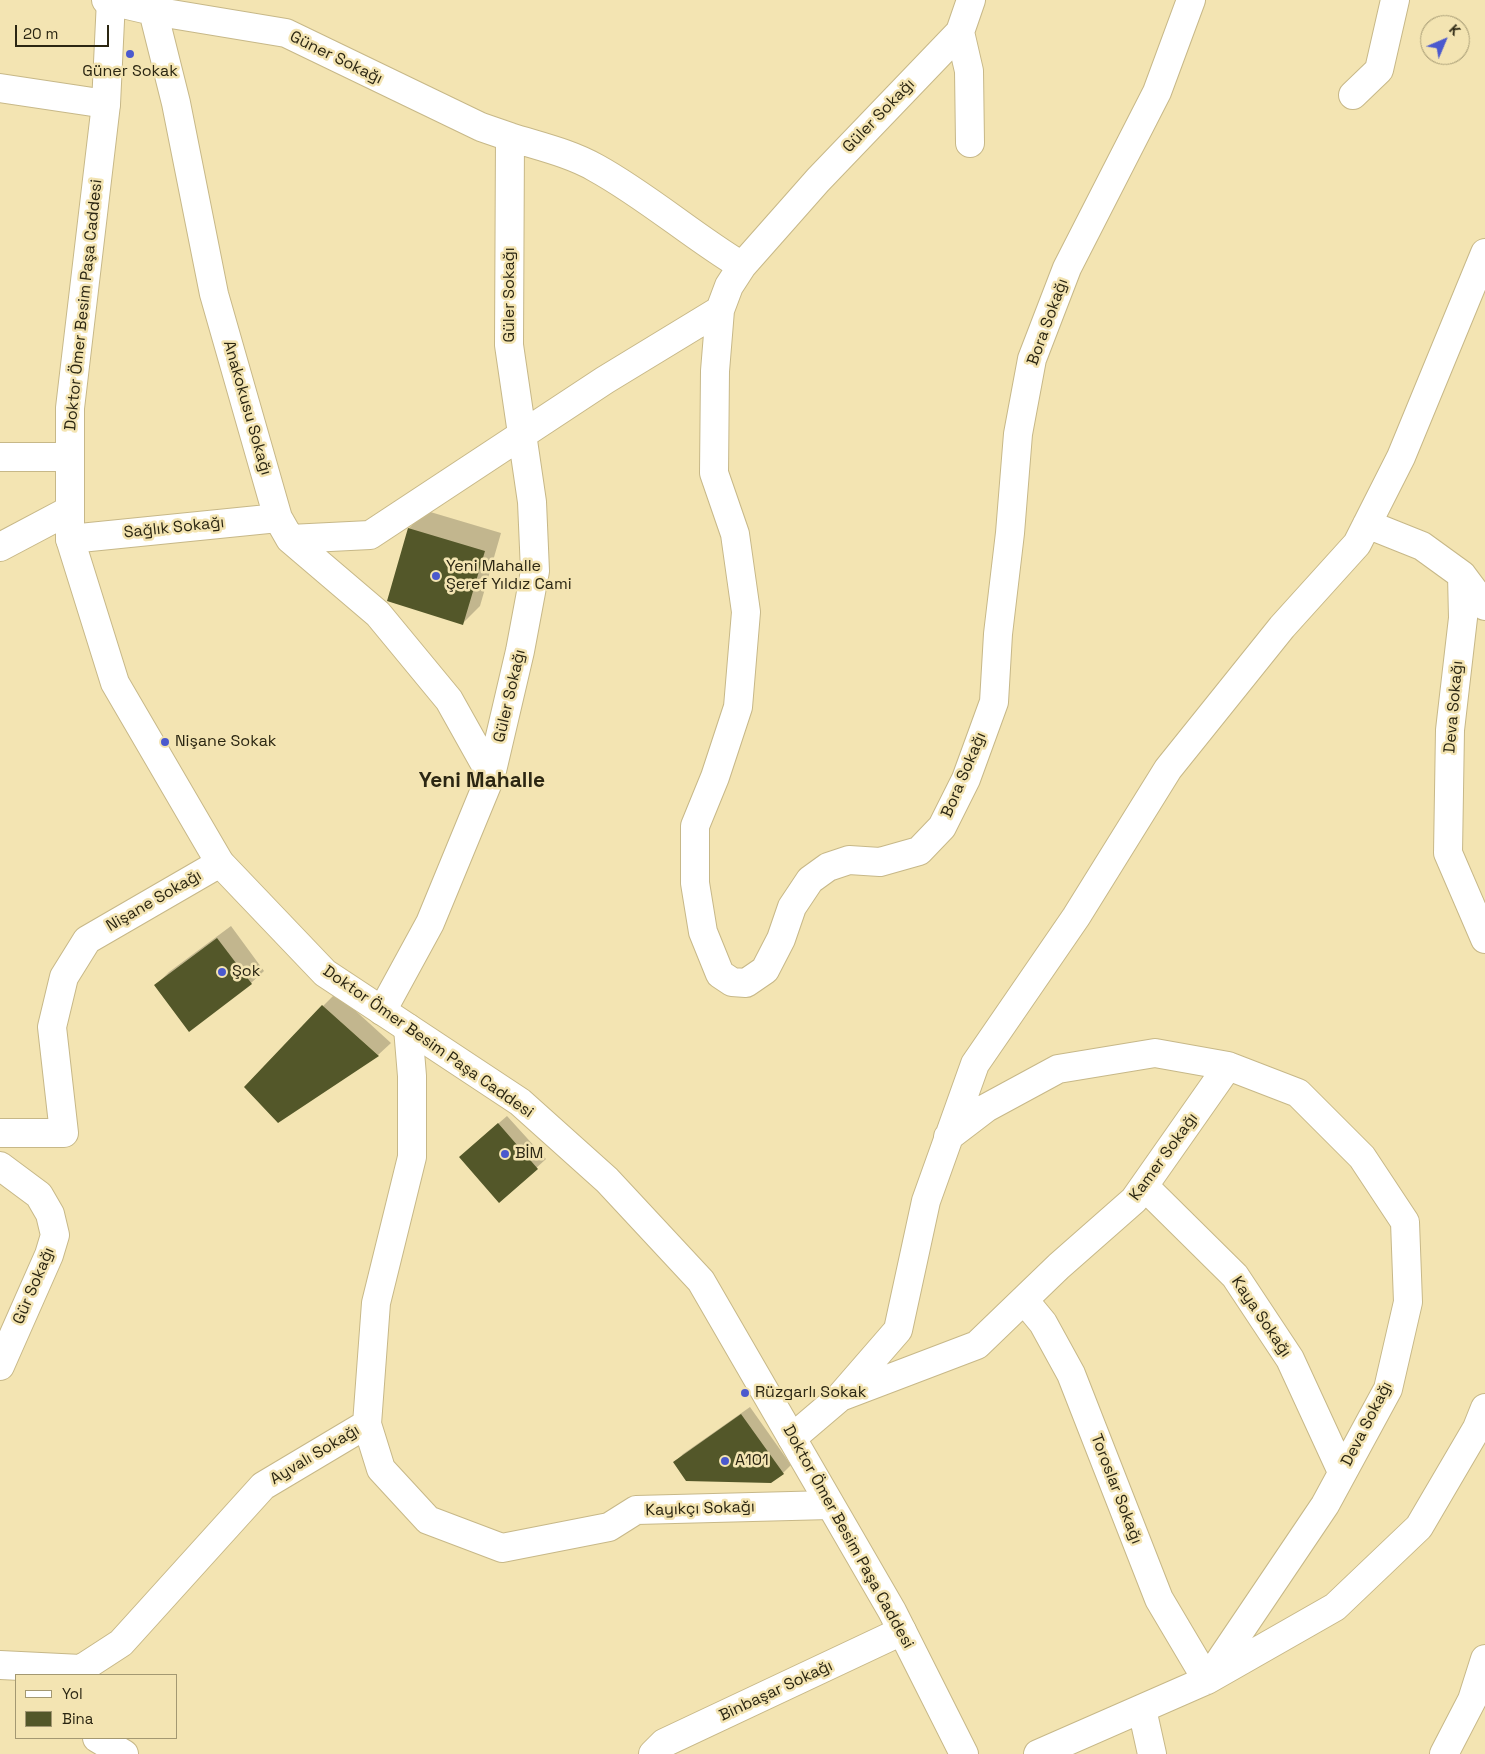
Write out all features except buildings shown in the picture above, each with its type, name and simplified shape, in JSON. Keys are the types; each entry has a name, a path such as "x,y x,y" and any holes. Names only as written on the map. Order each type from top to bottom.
{"street":[{"path":"106,0 153,11"},
{"name":"Doktor Ömer Besim Paşa Caddesi","path":"111,0 106,104 70,408 70,539 115,683 220,863 325,973 520,1102 607,1180 701,1281 902,1631 964,1754"},
{"name":"Güler Sokağı","path":"742,266 818,180 960,32 970,0"},
{"name":"Bora Sokağı","path":"742,266 729,286 720,310 715,371 714,473 735,534 746,612 738,707 715,777 695,826 695,883 704,932 720,974 732,982 746,983 765,970 781,939 792,907 810,880 828,867 849,860 880,862 919,850 942,827 966,779 994,702 998,634 1010,533 1018,434 1032,359 1067,268 1156,92 1191,0"},
{"path":"1353,95 1379,70 1395,0"},
{"name":"Güner Sokağı","path":"153,11 286,33 481,128 510,137"},
{"name":"Anakokusu Sokağı","path":"153,11 176,103 214,294 284,528"},
{"path":"960,32 969,71 970,144"},
{"path":"0,88 106,104"},
{"path":"510,137 595,167 646,200 704,243 742,266"},
{"name":"Güler Sokağı","path":"382,1011 430,923 491,776 520,651 535,571 532,502 509,345 510,137"},
{"path":"792,1438 839,1398 898,1330 926,1201 975,1064 1076,916 1168,769 1282,627 1357,544 1401,457 1485,252"},
{"name":"Sağlık Sokağı","path":"70,539 284,528 370,535 522,437 605,380 720,310"},
{"path":"0,457 70,457"},
{"path":"0,547 70,510"},
{"path":"1367,524 1422,546 1462,575 1485,606"},
{"path":"284,528 378,614 449,700 491,776"},
{"name":"Deva Sokağı","path":"1462,575 1463,618 1450,730 1448,853 1485,939"},
{"name":"Nişane Sokağı","path":"0,1133 64,1132 52,1027 64,977 87,940 220,863"},
{"name":"Ayvalı Sokağı","path":"0,1665 82,1672 121,1643 263,1486 367,1424 376,1303 412,1157 412,1076 408,1028"},
{"path":"948,1137 986,1108 1058,1068 1155,1053 1228,1066"},
{"name":"Deva Sokağı","path":"1207,1680 1325,1504 1388,1388 1408,1302 1405,1222 1362,1157 1298,1093 1228,1066"},
{"name":"Kamer Sokağı","path":"839,1398 977,1345 1059,1266 1134,1200 1228,1066"},
{"name":"Gür Sokağı","path":"0,1166 39,1195 50,1214 55,1235 49,1256 0,1366"},
{"name":"Kaya Sokağı","path":"1144,1186 1235,1276 1290,1359 1342,1472"},
{"name":"Toroslar Sokağı","path":"1024,1300 1043,1323 1071,1374 1159,1599 1207,1680"},
{"path":"1038,1754 1207,1680 1335,1607 1419,1527 1477,1428 1485,1408"},
{"name":"Kayıkçı Sokağı","path":"367,1424 380,1468 428,1520 502,1548 609,1527 636,1510 830,1505"},
{"name":"Binbaşar Sokağı","path":"654,1754 664,1742 902,1631"},
{"path":"1444,1754 1472,1700 1485,1659"},
{"path":"1142,1708 1152,1754"},
{"path":"99,1739 124,1754"}],"place":[{"name":"Güner Sokak","path":"130,54"},
{"name":"Yeni Mahalle Şeref Yıldız Cami","path":"436,576"},
{"name":"Nişane Sokak","path":"165,742"},
{"name":"Şok","path":"222,972"},
{"name":"BİM","path":"505,1154"},
{"name":"Rüzgarlı Sokak","path":"745,1393"},
{"name":"A101","path":"725,1461"}],"district":[{"name":"Yeni Mahalle","path":"482,781"}]}
